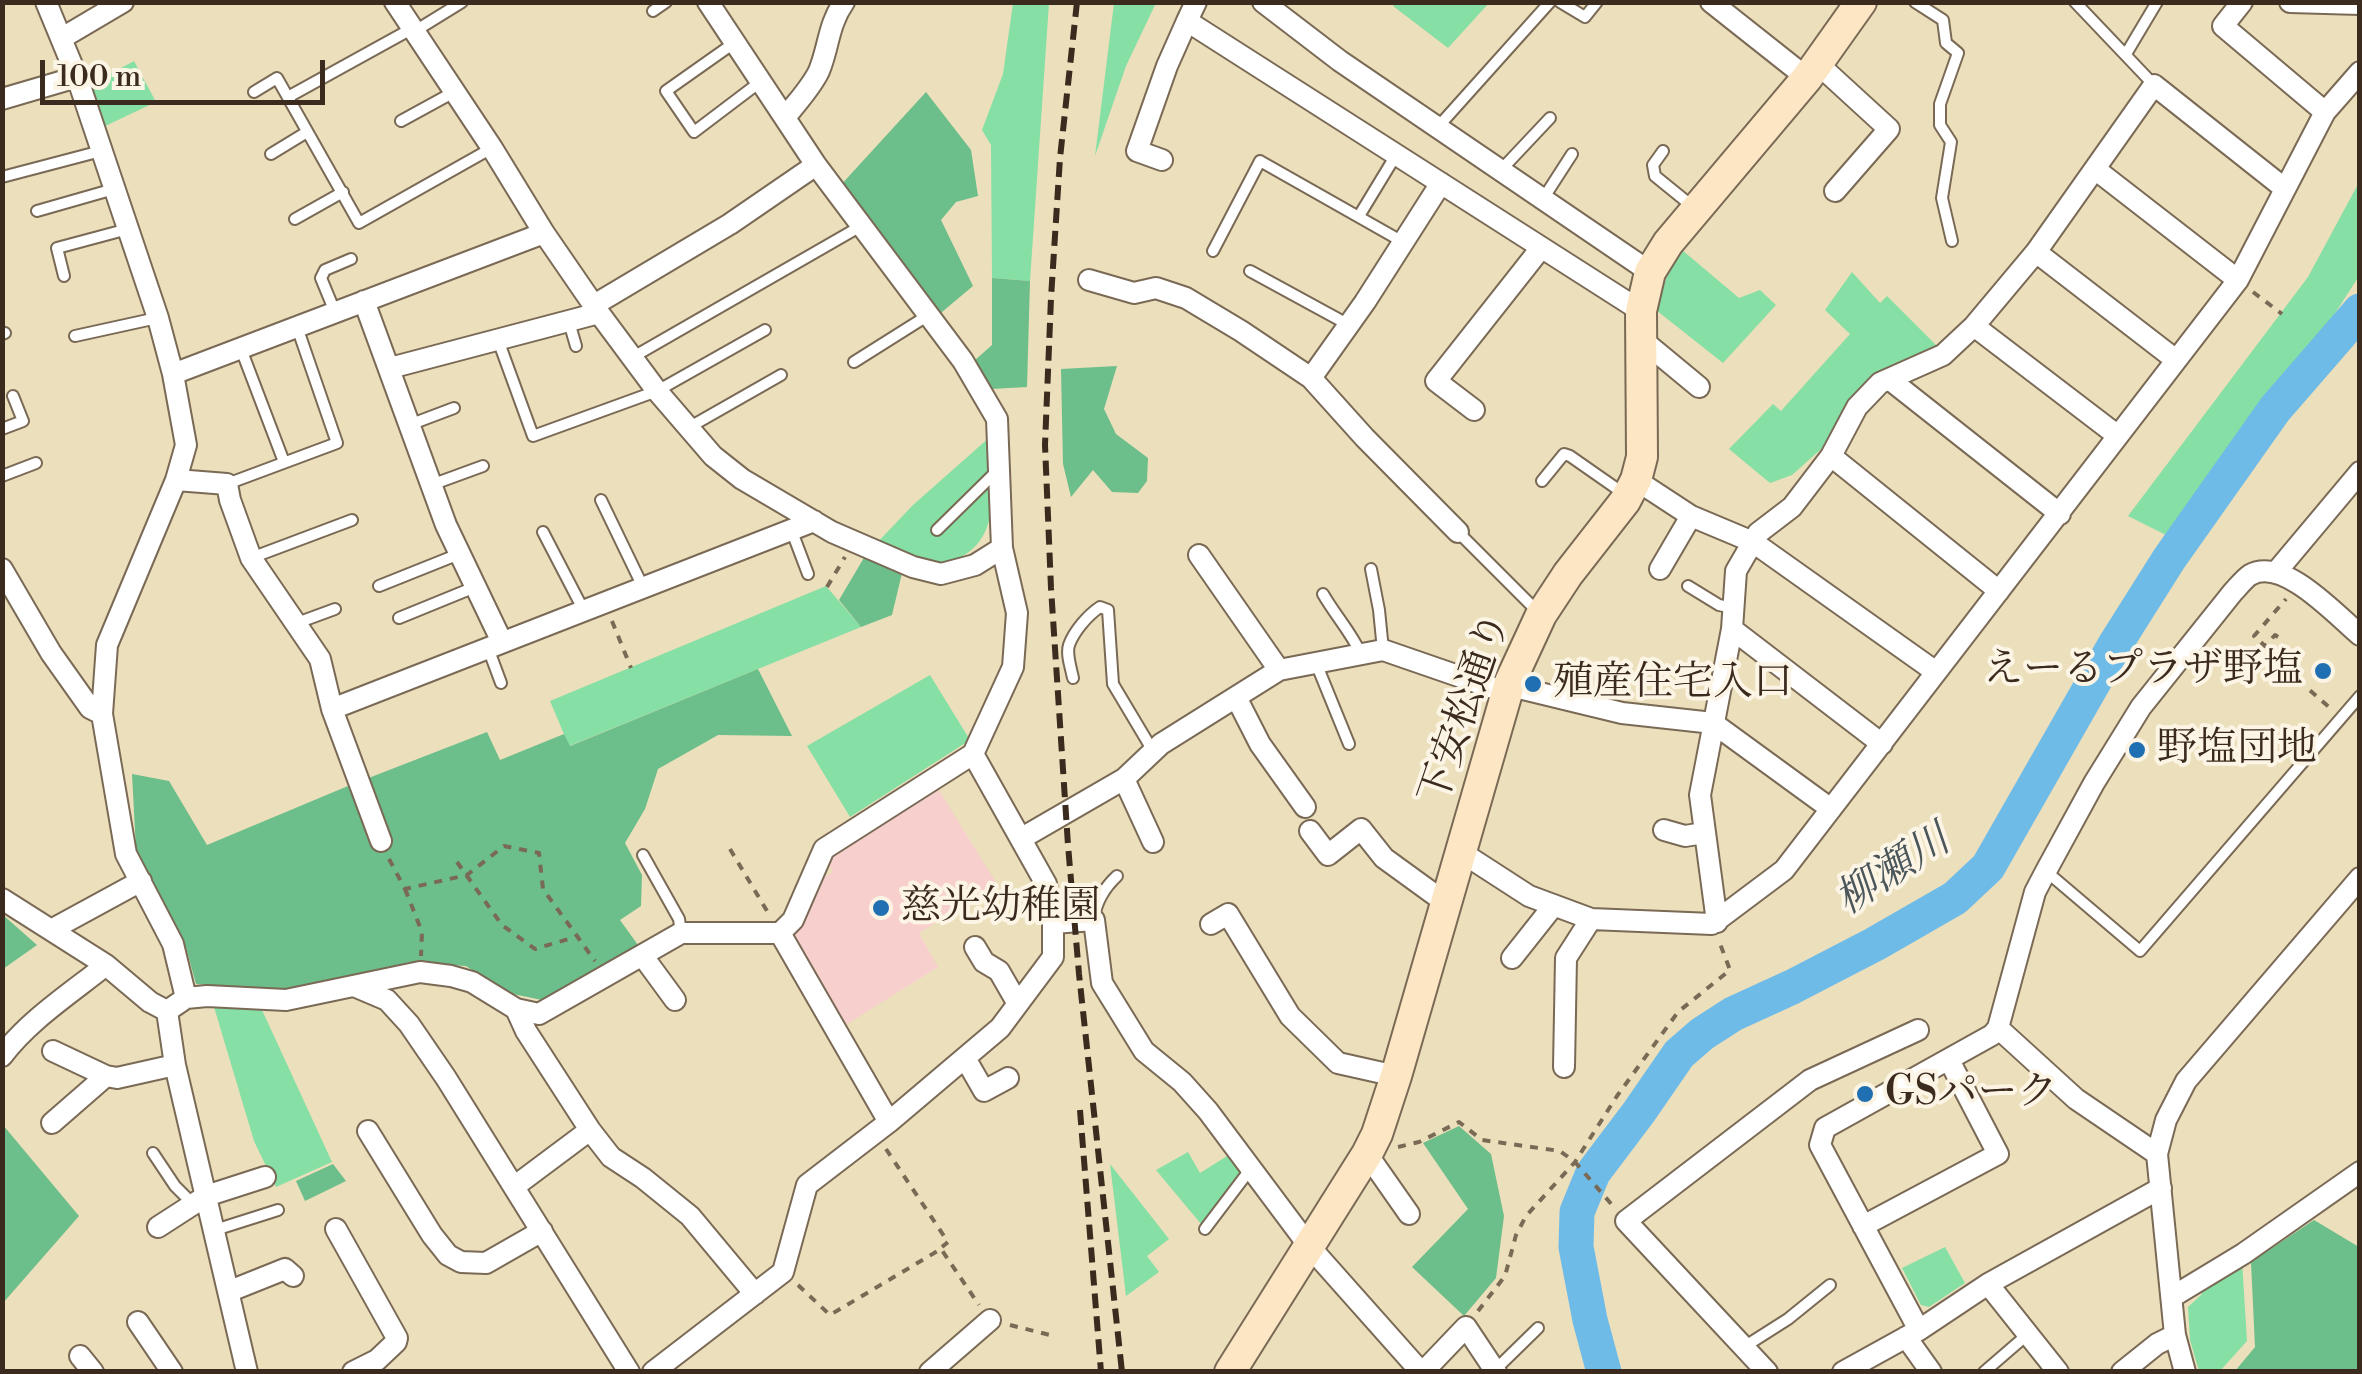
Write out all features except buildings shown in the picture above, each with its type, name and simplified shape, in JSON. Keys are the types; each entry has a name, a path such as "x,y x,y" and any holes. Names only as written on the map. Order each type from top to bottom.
{"street":[{"path":"46,2 77,77 158,318 186,445 176,480 107,645 102,714 126,854 173,944 186,998"},
{"path":"62,38 123,2"},
{"path":"395,2 596,309 657,391 714,456 742,478 888,558 941,574 975,564 1002,548"},
{"path":"167,1010 186,998 286,1000 420,972 472,982 516,1009 538,1014 681,933 780,933 793,920 824,849 973,754 1013,667 1017,613 1002,548 996,420 962,362 816,165 708,2"},
{"path":"785,118 814,80 833,19 844,2"},
{"path":"1263,2 1340,61 1650,272"},
{"path":"1712,2 1813,71 1888,129 1835,190"},
{"path":"1860,2 1813,71 1668,243 1650,272 1641,326 1642,457 1632,488 1753,542 1936,672"},
{"path":"2242,2 2223,26 2326,112"},
{"path":"2290,2 2360,4"},
{"path":"1162,160 1138,152 1167,66 1191,12 1396,155 1540,248 1641,326 1699,388"},
{"path":"1462,852 1529,896 1591,919 1714,923 1784,870 2238,280 2326,112 2360,72"},
{"path":"4,93 77,77"},
{"path":"1714,923 1700,795 1733,618 1736,572 1758,533 1792,507 1831,456 1857,407 1880,383 1943,355 1974,326 2036,252 2154,85 2284,188"},
{"path":"390,368 569,322 730,224 816,165"},
{"path":"2095,169 2238,280"},
{"path":"1310,378 1441,183"},
{"path":"172,374 544,233"},
{"path":"1474,410 1436,381 1540,248"},
{"path":"2036,252 2176,360"},
{"path":"1089,280 1134,292 1156,288 1186,298 1241,330 1310,378 1458,532"},
{"path":"364,302 431,486 476,587 495,645"},
{"path":"1974,326 2118,436"},
{"path":"1890,379 2060,514"},
{"path":"1831,456 1999,591"},
{"path":"2277,571 2360,472"},
{"path":"176,480 227,484 251,558 320,659 332,709 380,842"},
{"name":"下安松通り","path":"1230,1372 1377,1134 1508,688 1540,615 1632,488"},
{"path":"1660,569 1690,516"},
{"path":"332,709 814,520"},
{"path":"1199,555 1280,670"},
{"path":"2,568 51,653 90,708 102,714"},
{"path":"1931,1372 1820,1144 1825,1128 1949,1060 1998,1028 2034,892 2094,783 2142,707 2249,576 2277,571 2299,584 2360,635"},
{"path":"1733,618 1882,744"},
{"path":"1022,838 1124,779 1160,744 1280,670 1382,650 1496,689 1519,688 1622,714 1712,723 1831,809"},
{"path":"1236,697 1260,744 1305,806"},
{"path":"653,1372 783,1272 807,1185 1000,1028 1053,956 1053,923 1046,884 973,754"},
{"path":"1124,779 1153,842"},
{"path":"1310,831 1328,856 1362,829 1384,858 1446,903"},
{"path":"1664,830 1685,836 1704,832"},
{"path":"2184,1372 2175,1335 2157,1154 2166,1120 2186,1081 2360,878"},
{"path":"51,930 141,881"},
{"path":"2,899 167,1010"},
{"path":"1512,958 1554,905"},
{"path":"1211,924 1228,914 1290,1016 1338,1063 1396,1076"},
{"path":"1564,1067 1566,958 1591,919"},
{"path":"1053,923 1094,920 1102,982 1144,1052 1182,1082 1208,1111 1309,1246 1422,1372 1466,1327 1496,1371"},
{"path":"780,933 882,1127"},
{"path":"975,947 984,962 999,971 1018,1004"},
{"path":"642,954 675,1000"},
{"path":"2,1056 58,1002 106,966"},
{"path":"354,986 387,1000 409,1024 630,1372"},
{"path":"516,1009 526,1031 611,1157 690,1216 755,1294"},
{"path":"167,1010 199,1200 214,1230 247,1372"},
{"path":"1998,1028 2076,1099 2157,1154"},
{"path":"1767,1372 1626,1221 1810,1080 1918,1030"},
{"path":"52,1052 117,1078 175,1065"},
{"path":"965,1058 984,1091 1008,1078"},
{"path":"1863,1226 1998,1154 1949,1060"},
{"path":"52,1124 106,1076"},
{"path":"368,1130 432,1235 448,1254 462,1262 486,1263 542,1231"},
{"path":"515,1186 590,1130"},
{"path":"1367,1154 1409,1214"},
{"path":"2172,1297 2360,1172"},
{"path":"158,1226 199,1200 265,1177"},
{"path":"1843,1372 1988,1284 2162,1188"},
{"path":"336,1229 396,1338 379,1366 354,1372"},
{"path":"230,1291 285,1270 293,1276"},
{"path":"1988,1284 2058,1372"},
{"path":"930,1372 990,1320"},
{"path":"138,1322 172,1372"},
{"path":"2122,1372 2175,1335"}],"lane":[{"path":"288,96 462,2"},
{"path":"653,11 666,2"},
{"path":"1437,128 1550,2"},
{"path":"1560,2 1585,17 1598,2"},
{"path":"1915,2 1942,20 1946,43 1958,53 1940,104 1940,125 1951,142 1942,198 1952,241"},
{"path":"2075,2 2154,85"},
{"path":"2126,54 2157,2"},
{"path":"734,44 666,91 694,132 760,82"},
{"path":"254,92 278,78 359,223 492,148"},
{"path":"402,122 455,92"},
{"path":"1500,171 1550,118"},
{"path":"270,154 307,132"},
{"path":"2,177 101,151"},
{"path":"1662,151 1653,165 1655,176 1696,210"},
{"path":"1543,200 1572,154"},
{"path":"1359,216 1396,155"},
{"path":"1213,251 1260,160 1404,242"},
{"path":"36,211 114,189"},
{"path":"295,219 342,192"},
{"path":"632,357 860,226"},
{"path":"64,276 57,248 128,229"},
{"path":"336,312 322,278 325,270 351,259"},
{"path":"1250,271 1349,324"},
{"path":"854,362 927,316"},
{"path":"75,336 158,318"},
{"path":"569,322 576,346"},
{"path":"227,484 338,443 298,326"},
{"path":"498,340 533,436 657,391 765,330"},
{"path":"241,348 284,462"},
{"path":"688,428 781,376"},
{"path":"2,429 23,422 14,396"},
{"path":"409,424 454,408"},
{"path":"1542,481 1564,454 1632,488"},
{"path":"2,476 36,462"},
{"path":"431,486 483,466"},
{"path":"937,530 999,470"},
{"path":"601,500 643,587"},
{"path":"251,558 352,520"},
{"path":"791,529 808,574"},
{"path":"543,532 584,611"},
{"path":"1458,532 1540,615"},
{"path":"379,586 460,554"},
{"path":"1370,569 1382,650"},
{"path":"1688,586 1719,604 1733,618"},
{"path":"398,618 476,587"},
{"path":"1322,594 1354,638 1360,654"},
{"path":"1073,678 1068,648 1100,606 1108,610 1113,684 1153,751"},
{"path":"297,623 335,609"},
{"path":"495,645 501,682"},
{"path":"1316,663 1349,744"},
{"path":"2046,871 2140,950 2360,696"},
{"path":"643,856 680,919 681,933"},
{"path":"1094,920 1100,899 1117,876"},
{"path":"153,1153 175,1186 199,1200"},
{"path":"1205,1229 1252,1167"},
{"path":"214,1230 278,1210"},
{"path":"1744,1347 1788,1319 1830,1285"},
{"path":"1496,1371 1538,1328"},
{"path":"1987,1371 2028,1334"}],"path":[{"path":"2238,280 2282,314"},
{"path":"827,587 853,542"},
{"path":"2278,638 2274,635 2265,646 2254,636 2299,584"},
{"path":"604,602 631,668"},
{"path":"2298,680 2341,718"},
{"path":"380,842 422,932 420,972"},
{"path":"405,889 467,876 504,846 540,854 543,889 606,974"},
{"path":"730,849 780,933"},
{"path":"458,862 502,924 535,950 576,936"},
{"path":"1466,1327 1505,1276 1516,1235 1526,1216 1575,1162 1678,1012 1730,970 1714,923"},
{"path":"1367,1154 1419,1142 1459,1122 1482,1140 1560,1151 1575,1162 1626,1221"},
{"path":"783,1272 830,1315 948,1242 882,1127"},
{"path":"941,1248 990,1320 1050,1335"}],"shaded area":[{"name":"慈光幼稚園","path":"937,787 997,884 919,933 938,967 841,1028 790,942 814,882 833,872 826,860 829,853"}],"green space":[{"path":"1395,2 1489,3 1448,48 1393,6"},
{"path":"1013,3 1049,3 1030,281 992,278 991,145 982,130 1003,74"},
{"path":"1114,3 1156,3 1126,66 1095,156"},
{"path":"134,61 156,102 101,128 88,86"},
{"path":"926,92 971,150 978,196 956,202 941,220 973,286 936,317 839,187"},
{"path":"2357,186 2359,276 2316,343 2172,538 2128,516 2308,277"},
{"path":"1682,250 1739,298 1760,290 1776,305 1723,363 1656,310 1669,270"},
{"path":"1852,272 1880,303 1887,296 1940,349 1876,378 1829,442 1792,475 1770,483 1729,449 1773,404 1781,411 1850,334 1825,310"},
{"path":"992,278 1030,281 1027,387 991,389 974,361 992,345"},
{"path":"1117,366 1104,409 1116,434 1148,458 1147,481 1138,493 1112,492 1093,470 1071,497 1063,464 1061,369"},
{"path":"991,436 993,497 985,533 975,547 959,558 937,565 874,546 913,505"},
{"path":"865,556 902,573 892,615 861,627 839,600"},
{"path":"826,586 861,627 569,746 550,701"},
{"path":"758,669 792,736 718,735 658,769 645,809 625,843 642,875 641,906 620,920 638,945 542,1000 508,993 466,966 416,963 285,992 196,984 186,948 136,849 132,774 169,781 207,845 487,732 500,760 564,734 570,746"},
{"path":"930,675 970,740 850,817 807,746"},
{"path":"3,915 37,945 3,969"},
{"path":"214,1007 262,1010 332,1162 276,1187 254,1141"},
{"path":"3,1125 79,1216 3,1303"},
{"path":"1459,1126 1491,1154 1504,1216 1496,1278 1464,1316 1412,1267 1468,1209 1423,1143"},
{"path":"1188,1152 1200,1173 1232,1153 1244,1167 1201,1224 1156,1170"},
{"path":"333,1164 346,1181 305,1201 296,1181"},
{"path":"1110,1164 1169,1239 1147,1256 1159,1272 1126,1296"},
{"path":"2314,1220 2359,1247 2359,1371 2235,1371 2255,1347 2251,1262"},
{"path":"1945,1247 1965,1283 1929,1307 1921,1305 1902,1268"},
{"path":"2242,1261 2247,1341 2220,1371 2199,1371 2190,1340 2188,1307 2202,1294 2202,1286"}],"waterway":[{"name":"柳瀬川","path":"1604,1372 1576,1247 1577,1212 1593,1173 1679,1054 1702,1034 1955,898 1988,867 2116,643 2169,559 2275,409 2360,311"}],"railway":[{"path":"1077,2 1060,158 1045,445 1068,845 1122,1372"},
{"path":"1080,1110 1101,1372"}],"place":[{"name":"えーるプラザ野塩","path":"2323,671"},
{"name":"殖産住宅入口","path":"1533,684"},
{"name":"野塩団地","path":"2137,750"},
{"name":"慈光幼稚園","path":"881,908"},
{"name":"GSパーク","path":"1865,1094"}]}
